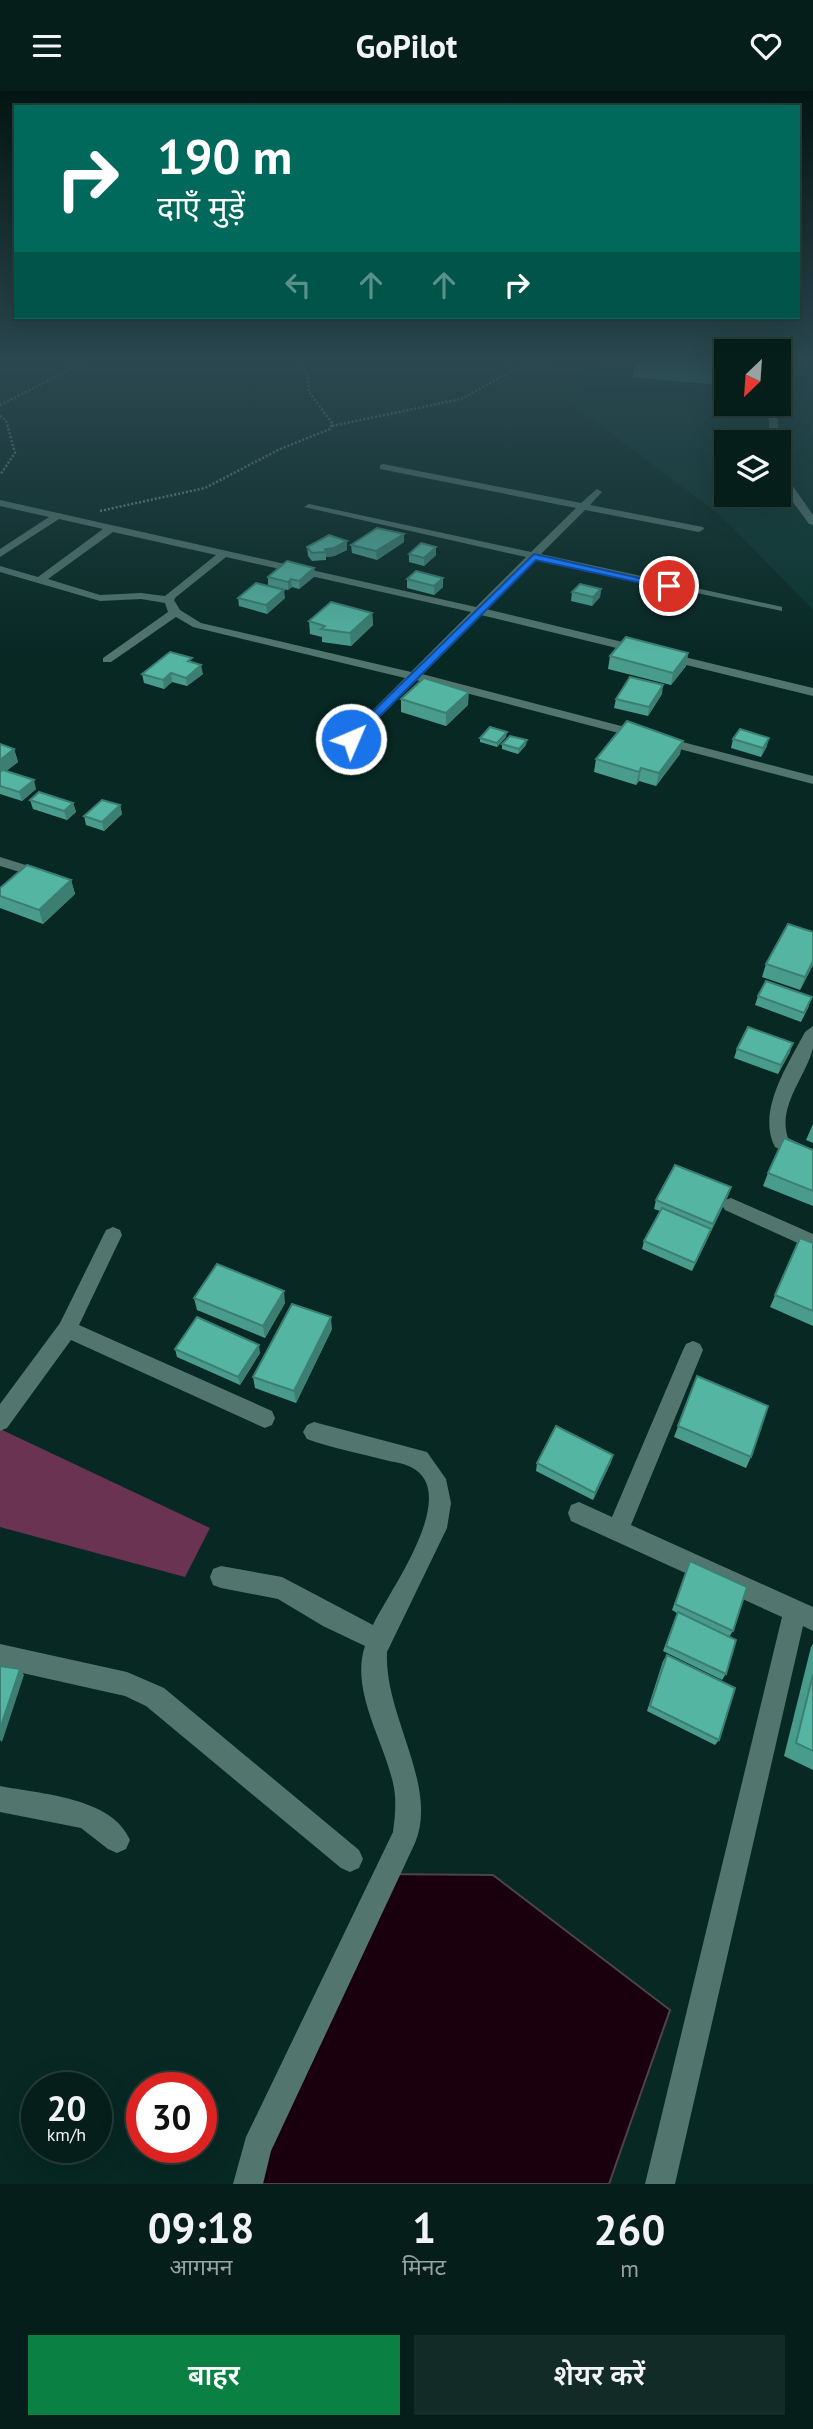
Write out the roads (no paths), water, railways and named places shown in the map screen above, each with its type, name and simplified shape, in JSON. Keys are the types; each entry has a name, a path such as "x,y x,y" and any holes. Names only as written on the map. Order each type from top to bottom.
{"street":[{"path":"383,467 699,529"},
{"path":"791,491 813,522"},
{"path":"351,739 597,492"},
{"path":"0,503 479,611 813,692"},
{"path":"309,507 778,609"},
{"path":"0,554 60,517"},
{"path":"40,580 110,529"},
{"path":"0,569 100,598 141,596 169,600 223,554"},
{"path":"169,600 175,612 197,625 414,676 813,780"},
{"path":"107,660 175,612"},
{"path":"0,861 63,882"},
{"path":"813,1032 796,1066 775,1126 781,1142 813,1158"},
{"path":"731,1205 813,1242"},
{"path":"0,1421 67,1329 113,1235"},
{"path":"67,1329 265,1418"},
{"path":"618,1529 693,1350"},
{"path":"248,2184 257,2148 406,1834 411,1800 376,1682 375,1652 430,1543 439,1505 430,1468 419,1459 314,1432"},
{"path":"579,1513 804,1615 660,2184"},
{"path":"221,1577 282,1588 331,1618 380,1641"},
{"path":"0,1656 127,1684 155,1697 350,1859"},
{"path":"0,1799 87,1816 117,1840"}]}
